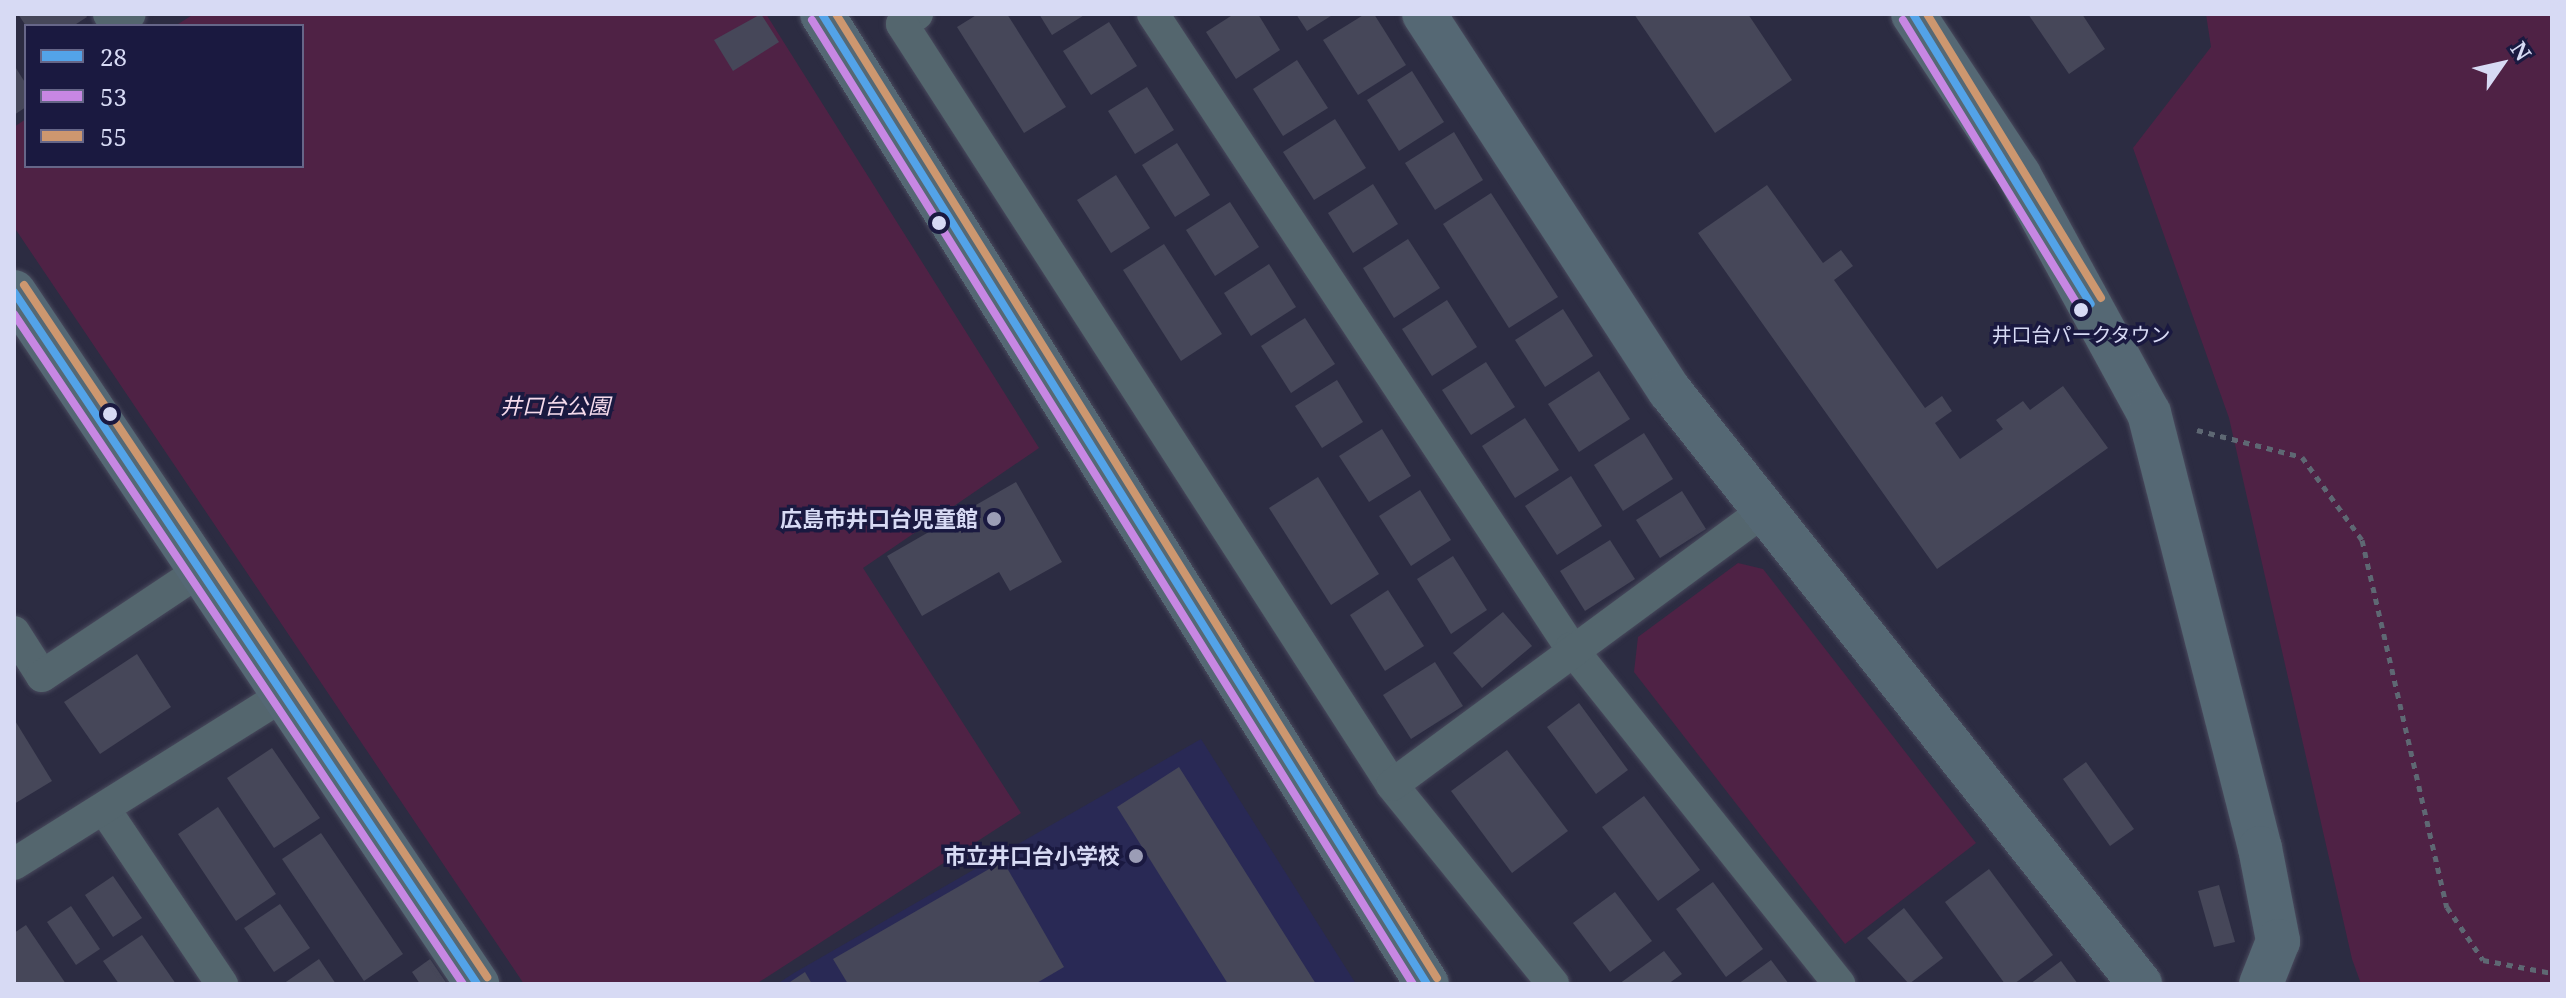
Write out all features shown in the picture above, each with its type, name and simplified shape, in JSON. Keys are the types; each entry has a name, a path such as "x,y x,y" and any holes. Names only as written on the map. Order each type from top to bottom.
{"street":[{"path":"109,14 115,23 130,14"},
{"path":"822,14 1427,984"},
{"path":"917,14 902,24 1392,785 1553,984"},
{"path":"1153,14 1571,648 1839,984"},
{"path":"1424,14 1670,391 2140,984"},
{"path":"1913,14 2019,175 2149,413 2260,848 2278,941 2261,984"},
{"path":"14,292 280,697 477,984"},
{"path":"1392,785 1571,648 1763,511"},
{"path":"14,632 42,676 198,572"},
{"path":"14,864 105,810 280,697"},
{"path":"105,810 222,984"}],"path":[{"path":"2149,413 2248,447 2302,457 2362,540 2447,907 2483,960 2552,973"}],"shaded area":[{"name":"市立井口台小学校","path":"1201,739 1356,984 777,984 794,973"}],"green space":[{"name":"井口台公園","path":"194,14 766,14 1039,448 863,568 1021,813 756,984 524,984 14,227 14,127 24,120 24,168 304,168 304,24 178,24"},
{"path":"2206,14 2552,14 2552,984 2361,984 2352,959 2229,418 2133,148 2211,47"},
{"path":"1738,563 1763,569 1976,843 1845,944 1634,672 1638,637"}],"building":[{"path":"18,14 85,14 87,17 76,24 25,24"},
{"path":"761,14 779,42 733,71 714,40"},
{"path":"978,14 1007,14 1066,107 1024,133 957,27"},
{"path":"1039,14 1086,14 1052,35"},
{"path":"1234,14 1258,14 1280,50 1236,79 1206,32"},
{"path":"1296,14 1334,14 1307,31"},
{"path":"1365,14 1374,14 1406,65 1358,95 1323,40"},
{"path":"1634,14 1748,14 1792,80 1715,133"},
{"path":"2028,14 2082,14 2105,49 2069,74"},
{"path":"1109,22 1137,66 1091,95 1063,51"},
{"path":"1297,60 1328,108 1283,136 1253,89"},
{"path":"14,65 24,81 24,108 14,115"},
{"path":"1412,71 1444,122 1399,151 1367,100"},
{"path":"1147,87 1174,130 1135,154 1108,111"},
{"path":"1335,119 1366,168 1314,200 1283,152"},
{"path":"1454,132 1483,180 1435,210 1405,163"},
{"path":"1177,143 1210,195 1175,217 1142,165"},
{"path":"1116,175 1150,228 1111,253 1077,200"},
{"path":"1373,184 1398,224 1353,253 1328,213"},
{"path":"1767,185 1823,263 1841,250 1853,266 1834,280 1925,408 1942,396 1952,411 1935,423 1960,459 2003,429 1996,420 2023,401 2030,410 2063,386 2108,448 1937,569 1698,233"},
{"path":"1491,193 1558,297 1509,328 1443,224"},
{"path":"1230,202 1259,247 1215,276 1186,230"},
{"path":"1408,239 1440,288 1394,318 1363,268"},
{"path":"1164,244 1222,334 1181,361 1123,270"},
{"path":"1269,264 1296,307 1251,336 1224,293"},
{"path":"1447,300 1477,347 1432,376 1402,329"},
{"path":"1563,309 1593,356 1545,387 1515,340"},
{"path":"1305,318 1335,364 1291,393 1261,346"},
{"path":"1486,362 1515,407 1471,435 1442,390"},
{"path":"1599,371 1630,419 1579,452 1548,404"},
{"path":"1337,380 1363,422 1322,448 1295,406"},
{"path":"1525,418 1559,470 1515,498 1482,446"},
{"path":"1382,429 1411,476 1369,502 1339,456"},
{"path":"1644,433 1673,479 1623,511 1594,465"},
{"path":"1571,476 1602,526 1557,555 1525,506"},
{"path":"1318,477 1379,574 1331,605 1269,508"},
{"name":"広島市井口台児童館","path":"1016,482 1062,562 1010,591 999,572 922,616 887,556"},
{"path":"1420,490 1451,540 1411,566 1379,516"},
{"path":"1682,491 1706,529 1660,558 1636,520"},
{"path":"1610,540 1635,579 1585,611 1560,571"},
{"path":"1453,556 1487,610 1451,634 1417,579"},
{"path":"1388,590 1424,646 1385,671 1350,615"},
{"path":"1503,612 1532,646 1482,688 1453,653"},
{"path":"137,654 171,707 100,754 64,702"},
{"path":"1435,662 1463,706 1411,739 1383,695"},
{"path":"1579,703 1628,770 1596,794 1547,727"},
{"path":"14,719 52,781 14,804"},
{"path":"272,748 320,818 274,848 227,778"},
{"path":"1507,750 1568,831 1512,873 1451,791"},
{"path":"2086,762 2134,829 2110,846 2063,779"},
{"path":"1179,767 1316,984 1228,984 1117,807"},
{"path":"1644,796 1700,870 1658,901 1602,827"},
{"path":"218,807 276,894 236,921 178,834"},
{"path":"321,833 403,954 364,981 282,859"},
{"path":"1003,861 1064,967 1035,984 848,984 833,959"},
{"path":"1989,869 2053,955 2014,984 2005,984 1945,902"},
{"path":"113,876 142,918 113,937 85,895"},
{"path":"1713,882 1763,949 1726,977 1676,909"},
{"path":"2219,885 2235,942 2214,947 2198,891"},
{"path":"1615,892 1652,941 1610,972 1573,923"},
{"path":"280,904 310,948 274,972 244,928"},
{"path":"71,906 100,949 76,965 47,922"},
{"path":"1904,908 1943,958 1909,984 1867,938"},
{"path":"26,925 66,984 14,984 14,933"},
{"path":"142,935 176,984 119,984 103,961"},
{"path":"1664,951 1682,974 1668,984 1619,984"},
{"path":"319,959 336,984 283,984"},
{"path":"430,959 447,984 420,984 412,972"},
{"path":"1771,960 1789,984 1738,984"},
{"path":"2061,961 2078,984 2030,984"},
{"path":"805,972 812,984 787,984"}],"transit line":[{"name":"28","path":"822,14 1427,984"},
{"name":"55","path":"836,14 1437,978"},
{"name":"28","path":"1913,14 2091,304"},
{"name":"55","path":"1927,14 2101,298"},
{"name":"53","path":"812,20 1413,984"},
{"name":"53","path":"1903,20 2081,310"},
{"name":"55","path":"24,285 487,977"},
{"name":"28","path":"14,292 477,984"},
{"name":"53","path":"14,314 463,984"}],"place":[{"name":"井口台パークタウン","path":"2081,310"},
{"name":"広島市井口台児童館","path":"994,519"},
{"name":"市立井口台小学校","path":"1136,856"}]}
